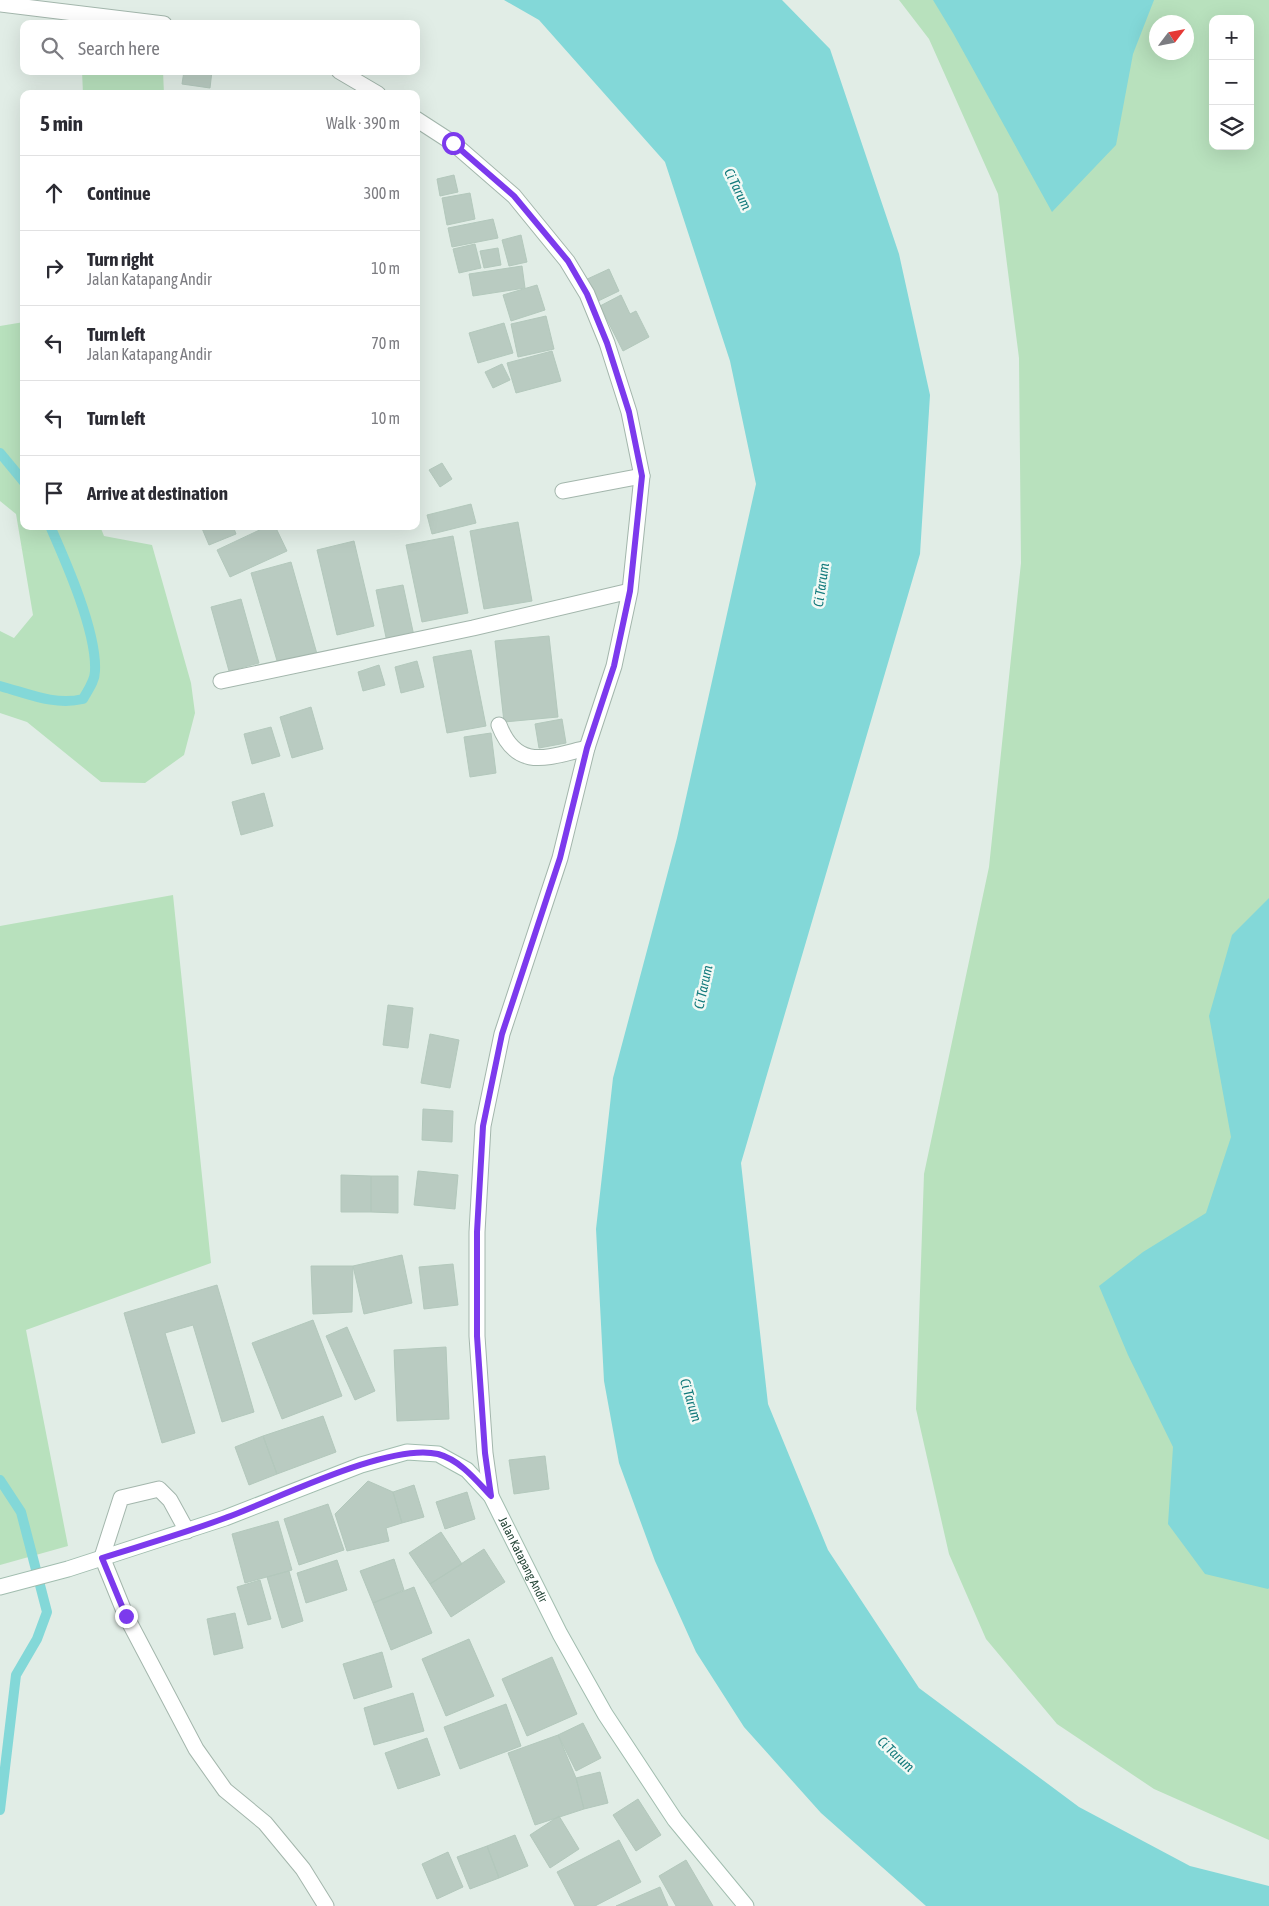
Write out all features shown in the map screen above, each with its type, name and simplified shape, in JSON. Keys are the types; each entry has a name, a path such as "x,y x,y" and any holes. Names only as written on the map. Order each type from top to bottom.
{"street":[{"path":"0,4 131,20"},
{"path":"345,75 371,90"},
{"path":"420,122 453,143 514,196 568,261 587,294 607,343 629,412 642,476 630,591 614,666 587,748 560,858 502,1034 483,1126 477,1232 477,1336 485,1453 491,1496"},
{"path":"563,491 642,476"},
{"path":"221,681 463,630 630,591"},
{"path":"498,725 505,742 515,752 528,757 547,757 587,748"},
{"name":"Jalan Katapang Andir","path":"2,1586 68,1569 187,1531 361,1465 408,1452 438,1454 468,1470 491,1496 560,1634 605,1714 675,1820 746,1906"},
{"path":"187,1531 170,1500 159,1489 121,1498 102,1558 126,1616 196,1749 225,1790 265,1823 303,1869 326,1906"}],"green space":[{"path":"899,0 1269,0 1269,1840 1154,1789 1057,1724 986,1639 949,1554 916,1409 924,1174 989,867 1021,563 1019,358 998,194 929,39"},
{"path":"82,75 163,75 164,90 83,90"},
{"path":"20,323 20,530 102,530 104,536 152,545 191,683 195,713 184,755 145,783 101,782 27,722 0,713 0,631 14,638 33,615 16,514 0,501 0,326"},
{"path":"173,895 211,1263 26,1330 68,1546 0,1565 0,926"}],"water":[{"name":"Ci Tarum","path":"504,0 782,0 830,49 899,254 930,395 920,554 741,1163 768,1404 828,1550 919,1688 1079,1807 1190,1866 1269,1886 1269,1906 926,1906 821,1813 744,1727 696,1652 655,1561 619,1463 604,1381 596,1229 613,1078 677,838 756,484 730,361 665,162 539,20"},
{"path":"933,0 1154,0 1133,54 1116,145 1052,212 953,33"},
{"path":"1269,898 1268,1589 1205,1574 1168,1524 1173,1447 1128,1355 1099,1286 1143,1252 1206,1213 1231,1137 1209,1016 1232,935"}],"building":[{"path":"183,75 212,75 210,88 182,84"},
{"path":"454,175 458,192 440,196 437,179"},
{"path":"470,193 475,219 447,225 442,198"},
{"path":"493,219 498,238 452,247 448,228"},
{"path":"521,235 527,262 509,266 502,240"},
{"path":"475,244 481,268 459,273 453,249"},
{"path":"498,248 501,265 484,268 480,251"},
{"path":"522,266 525,288 473,296 469,274"},
{"path":"609,269 619,291 594,303 583,281"},
{"path":"537,285 545,310 511,321 503,295"},
{"path":"621,295 630,314 636,311 649,337 623,351 600,306"},
{"path":"546,316 554,349 518,357 511,324"},
{"path":"504,323 513,353 478,363 469,333"},
{"path":"552,351 561,381 516,393 507,363"},
{"path":"502,364 510,380 493,388 485,372"},
{"path":"442,463 452,479 440,487 429,470"},
{"path":"471,504 476,523 432,534 427,515"},
{"path":"518,522 532,601 484,609 470,531"},
{"path":"203,530 234,530 236,534 209,545"},
{"path":"260,530 277,530 287,551 230,577 217,550"},
{"path":"453,536 468,613 422,622 406,545"},
{"path":"354,541 374,626 337,635 317,550"},
{"path":"291,562 317,654 278,664 251,573"},
{"path":"403,585 414,636 387,642 376,590"},
{"path":"241,599 259,663 229,671 211,607"},
{"path":"549,636 558,717 504,722 495,641"},
{"path":"471,650 486,726 447,733 433,657"},
{"path":"417,661 424,687 401,693 395,667"},
{"path":"379,665 385,685 363,691 358,672"},
{"path":"311,707 323,749 292,758 280,717"},
{"path":"562,719 566,743 539,748 535,724"},
{"path":"271,727 280,756 252,764 244,734"},
{"path":"491,733 496,773 470,777 464,737"},
{"path":"264,793 273,826 241,835 232,802"},
{"path":"388,1005 413,1008 408,1048 383,1045"},
{"path":"430,1034 459,1040 450,1088 421,1083"},
{"path":"423,1109 453,1111 452,1142 422,1140"},
{"path":"418,1171 458,1175 455,1209 414,1205"},
{"path":"341,1175 371,1176 371,1212 341,1212"},
{"path":"371,1176 398,1176 398,1213 371,1212"},
{"path":"402,1255 412,1303 364,1314 353,1266"},
{"path":"453,1264 458,1305 424,1309 419,1267"},
{"path":"311,1266 353,1266 352,1312 313,1314"},
{"path":"217,1285 254,1412 222,1422 193,1325 165,1333 195,1433 162,1443 124,1313"},
{"path":"313,1320 342,1396 282,1419 252,1343"},
{"path":"347,1327 375,1391 355,1400 326,1336"},
{"path":"446,1347 449,1419 397,1421 394,1350"},
{"path":"323,1416 336,1452 277,1474 263,1436"},
{"path":"263,1436 277,1474 249,1485 235,1447"},
{"path":"545,1456 549,1489 514,1494 509,1460"},
{"path":"368,1481 393,1492 402,1523 386,1528 389,1541 347,1551 335,1514"},
{"path":"414,1485 424,1517 402,1523 393,1492"},
{"path":"467,1492 475,1519 445,1529 436,1502"},
{"path":"328,1504 344,1550 299,1565 284,1519"},
{"path":"278,1521 292,1570 245,1583 232,1534"},
{"path":"441,1532 462,1564 430,1584 409,1553"},
{"path":"484,1549 505,1582 451,1617 430,1584"},
{"path":"394,1559 404,1590 373,1603 360,1571"},
{"path":"337,1560 347,1590 306,1603 297,1573"},
{"path":"289,1571 303,1621 282,1628 267,1577"},
{"path":"260,1580 271,1619 248,1625 237,1587"},
{"path":"414,1587 432,1633 391,1650 373,1603"},
{"path":"235,1613 243,1648 214,1655 207,1619"},
{"path":"469,1639 494,1696 446,1716 422,1659"},
{"path":"382,1652 392,1687 354,1699 343,1664"},
{"path":"552,1657 577,1714 527,1736 502,1679"},
{"path":"413,1693 424,1731 374,1745 364,1708"},
{"path":"506,1704 521,1746 460,1769 444,1727"},
{"path":"583,1723 601,1758 576,1771 558,1735"},
{"path":"558,1735 576,1778 584,1809 535,1825 508,1753"},
{"path":"427,1738 440,1775 398,1789 385,1753"},
{"path":"600,1772 608,1803 584,1809 576,1778"},
{"path":"638,1799 661,1835 636,1851 613,1815"},
{"path":"559,1816 579,1849 550,1868 530,1835"},
{"path":"515,1835 528,1866 499,1878 487,1846"},
{"path":"619,1840 641,1882 595,1906 575,1906 557,1872"},
{"path":"487,1846 499,1878 470,1889 457,1857"},
{"path":"448,1852 463,1887 437,1899 422,1864"},
{"path":"686,1860 713,1906 676,1906 659,1876"},
{"path":"660,1887 668,1906 616,1906"}],"waterway":[{"path":"0,453 20,477"},
{"path":"0,686 41,698 72,701 83,699 94,678 94,655 86,617 72,577 52,530"},
{"path":"0,1480 21,1512 47,1612 37,1639 16,1675 0,1810"}],"route":[{"path":"126,1616 102,1558 225,1518 361,1465 408,1452 438,1454 468,1470 491,1496 485,1453 477,1336 477,1232 483,1126 502,1034 560,858 587,748 614,666 630,591 642,476 629,412 607,343 587,294 568,261 514,196 453,143"}]}
